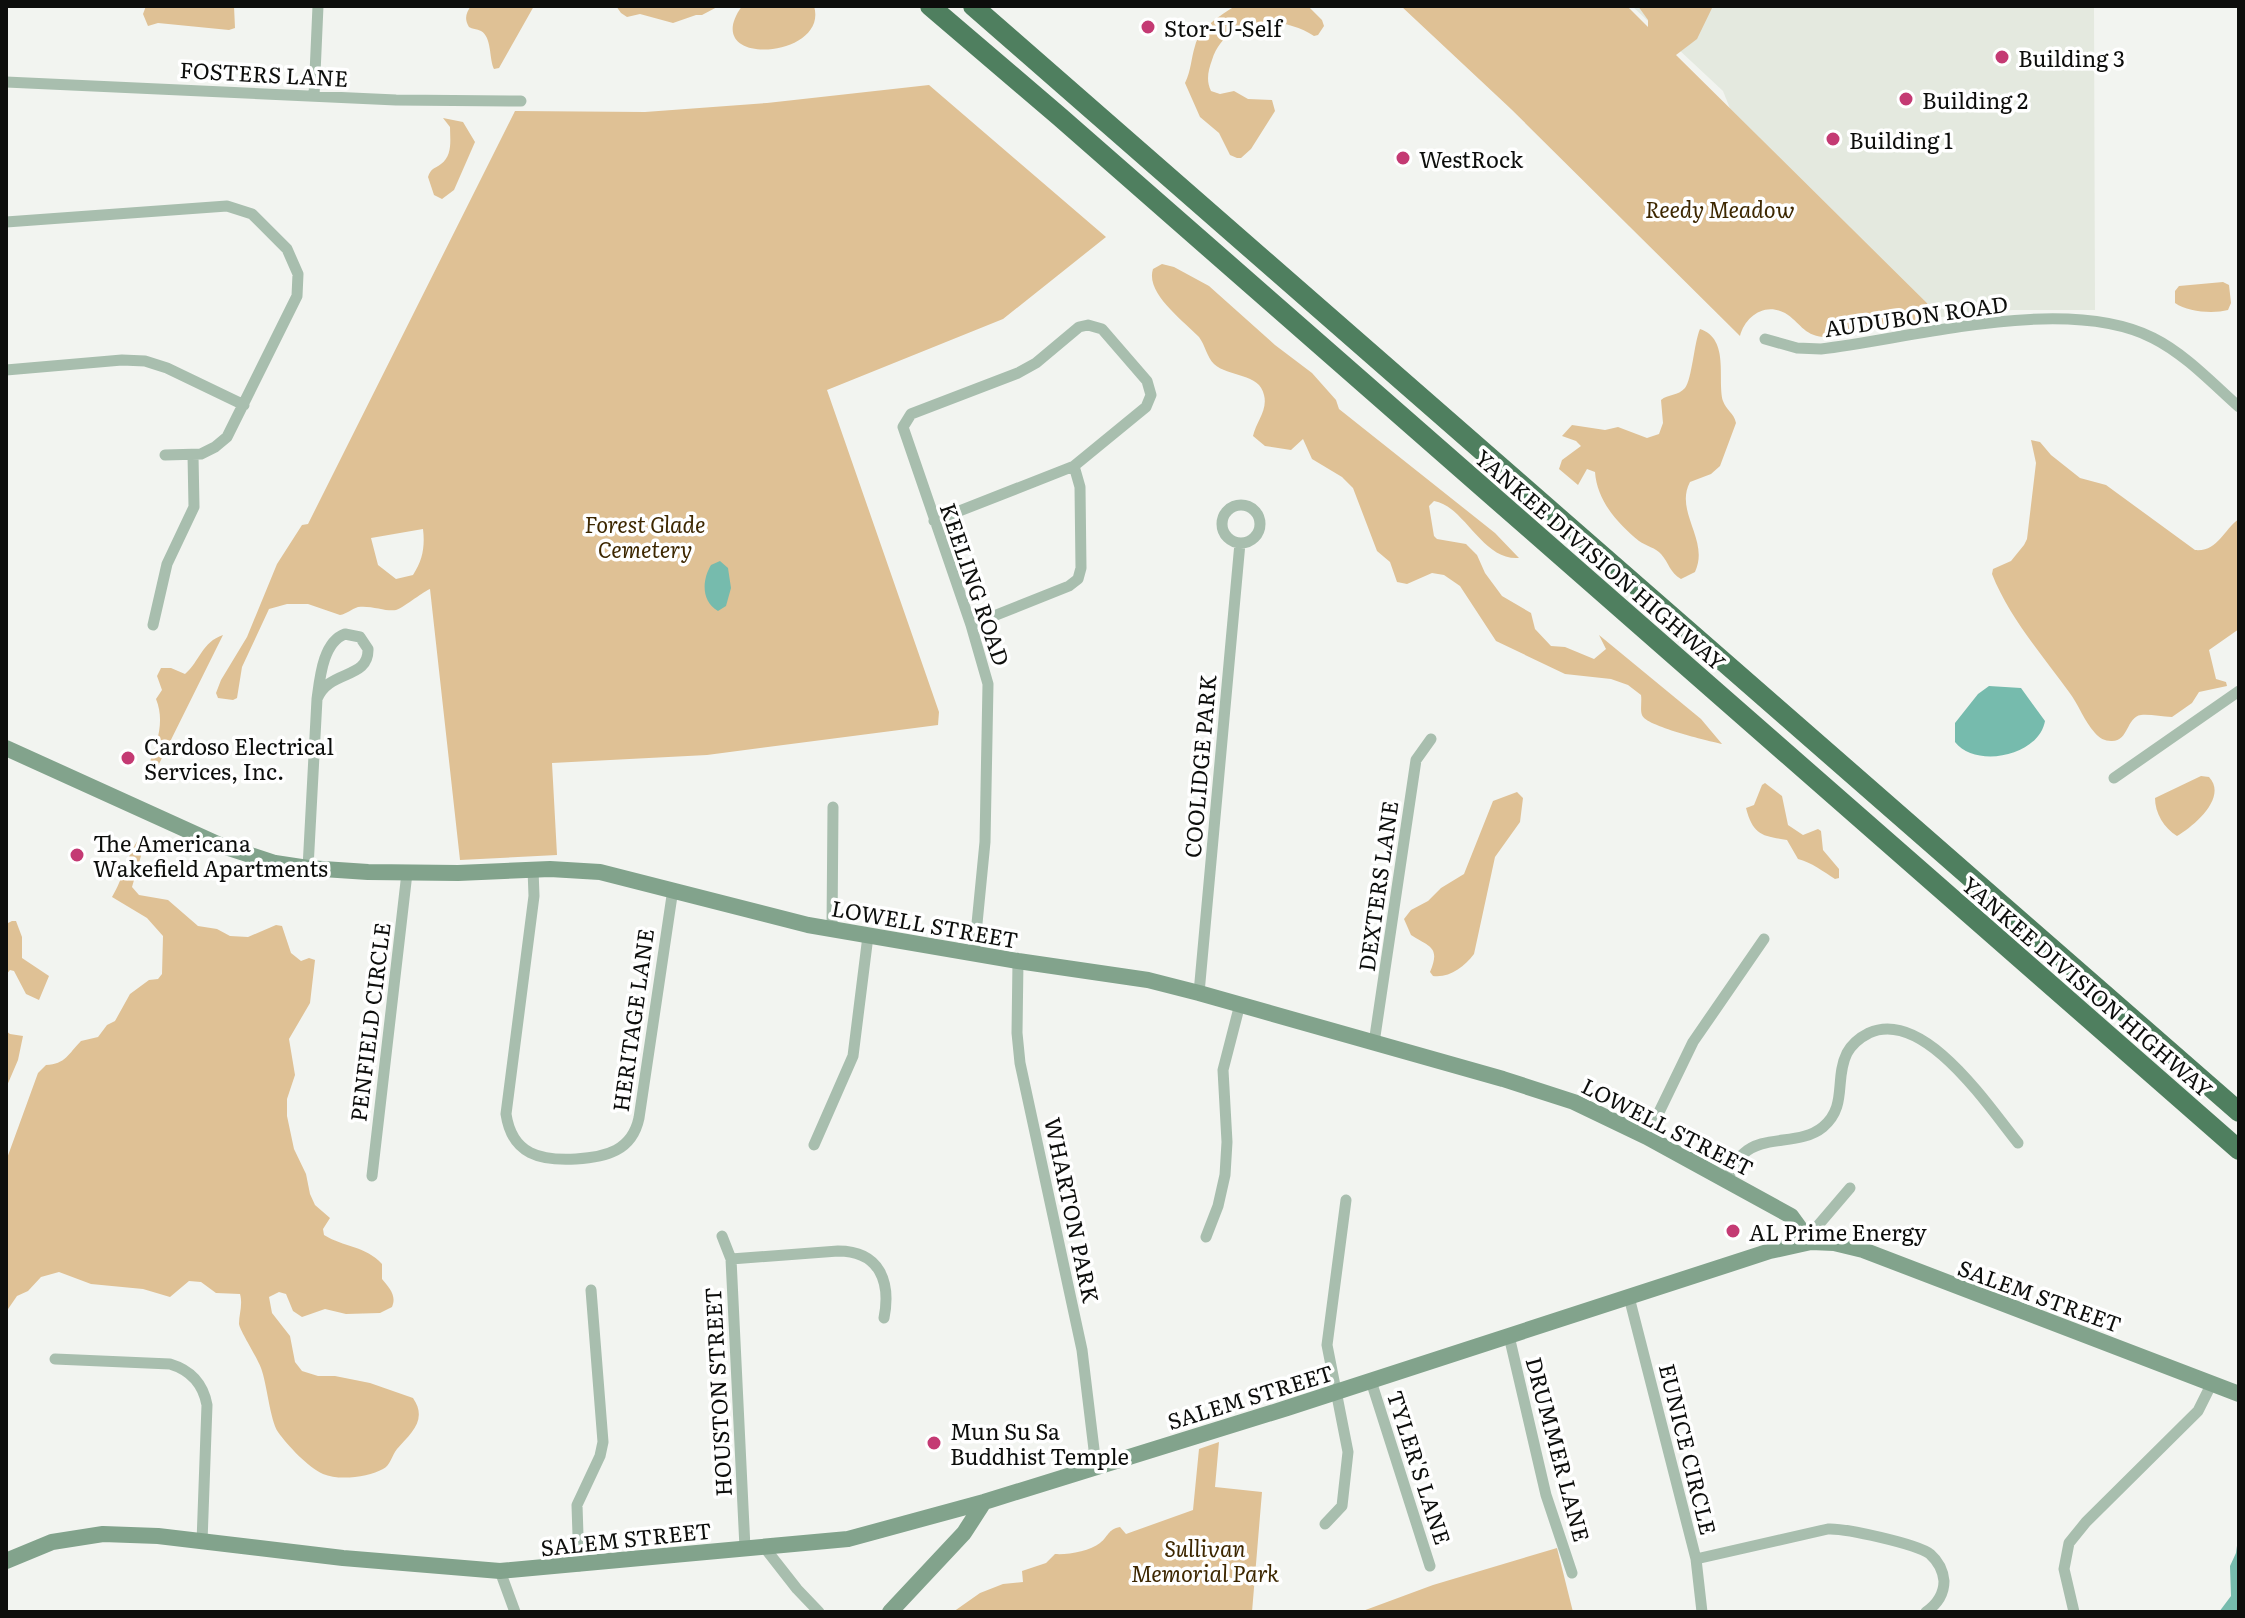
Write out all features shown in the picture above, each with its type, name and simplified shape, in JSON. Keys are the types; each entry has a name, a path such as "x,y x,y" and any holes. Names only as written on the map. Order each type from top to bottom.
{"highway":[{"name":"YANKEE DIVISION HIGHWAY","path":"930,6 2239,1150"},
{"name":"YANKEE DIVISION HIGHWAY","path":"973,6 2239,1112"}],"main road":[{"name":"LOWELL STREET","path":"6,748 233,850 275,863 308,868 407,873 533,869 600,872 785,920 974,954 1133,978 1240,1004 1544,1091 1594,1111 1791,1216 1799,1227 1803,1243"},
{"name":"SALEM STREET","path":"6,1561 52,1542 96,1534 158,1536 500,1571 857,1538 984,1502 1337,1392 1803,1243 1834,1243 1863,1250 2239,1394"},
{"path":"890,1612 969,1527 984,1502"},
{"path":"944,1513 955,1516 969,1527"}],"street":[{"path":"314,96 318,6"},
{"name":"FOSTERS LANE","path":"6,82 314,96 521,101"},
{"path":"6,222 220,206 240,209 257,218 291,253 299,285 296,301 227,437 215,447 193,455 165,455"},
{"name":"AUDUBON ROAD","path":"1765,339 1797,348 1821,349 1984,324 2061,321 2109,324 2157,340 2239,407"},
{"name":"KEELING ROAD","path":"974,954 985,842 988,687 971,625 903,432 904,422 914,413 1018,373 1036,363 1079,327 1091,325 1102,329 1138,371 1148,384 1151,395 1146,407 1074,466"},
{"path":"6,370 122,360 145,361 167,368 244,405"},
{"path":"153,625 167,564 194,507 193,455"},
{"path":"934,521 1074,466 1080,487 1081,568 1078,579 1069,586 971,625"},
{"name":"COOLIDGE PARK","path":"1199,993 1240,543"},
{"path":"308,868 317,699 324,664 332,642 345,634 360,637 368,649 365,664 357,671 329,682 317,699"},
{"path":"2114,778 2239,691"},
{"name":"DEXTERS LANE","path":"1374,1043 1416,760 1431,739"},
{"path":"832,929 833,807"},
{"name":"HERITAGE LANE","path":"533,869 534,898 506,1114 510,1130 519,1144 532,1154 548,1159 607,1155 625,1145 634,1133 639,1118 673,889"},
{"name":"PENFIELD CIRCLE","path":"372,1176 407,873"},
{"path":"814,1145 853,1056 868,936"},
{"path":"1647,1137 1693,1042 1764,939"},
{"name":"WHARTON PARK","path":"1018,961 1017,1033 1020,1063 1082,1350 1096,1466"},
{"path":"1206,1237 1225,1175 1227,1142 1223,1070 1240,1004"},
{"path":"1727,1180 1738,1160 1749,1150 1763,1144 1799,1139 1823,1128 1837,1109 1843,1066 1852,1046 1865,1036 1887,1029 1915,1035 1950,1063 2018,1143"},
{"path":"1803,1243 1850,1188"},
{"path":"1325,1524 1337,1514 1343,1503 1348,1452 1327,1343 1346,1200"},
{"name":"HOUSTON STREET","path":"722,1236 731,1259 745,1548"},
{"path":"731,1259 838,1251 856,1253 872,1262 885,1282 887,1299 884,1318"},
{"path":"579,1566 577,1505 600,1456 603,1439 591,1290"},
{"name":"EUNICE CIRCLE","path":"1629,1297 1696,1559 1702,1612"},
{"name":"DRUMMER LANE","path":"1509,1336 1546,1495 1572,1573"},
{"path":"55,1359 170,1364 195,1378 206,1397 207,1412 202,1542"},
{"name":"TYLER'S LANE","path":"1371,1381 1430,1566"},
{"path":"2074,1612 2064,1569 2069,1543 2086,1522 2198,1411 2212,1383"},
{"path":"1696,1559 1824,1530 1842,1530 1917,1548 1933,1557 1942,1570 1943,1585 1937,1602 1926,1612"},
{"path":"764,1547 819,1612"},
{"path":"500,1571 515,1612"}],"shaded area":[{"path":"1632,6 2094,6 2095,310 2012,310 1941,317 1877,298 1737,126 1723,91"},
{"path":"720,561 728,568 731,588 726,606 718,611 708,602 705,584 711,565"},
{"path":"1989,686 2021,688 2045,721 2031,743 2006,755 1977,755 1955,742 1955,723 1978,694"},
{"path":"2239,1531 2239,1612 2219,1612 2231,1596 2230,1566 2236,1553"}],"green space":[{"path":"146,6 234,6 235,28 158,23 148,26 143,14"},
{"path":"471,6 534,6 499,68 494,69 485,34 467,24 466,16"},
{"path":"616,6 719,6 702,15 673,23 640,14 627,17"},
{"path":"742,6 814,6 814,24 803,37 786,46 767,50 749,48 737,40 733,26"},
{"path":"1235,6 1308,6 1324,26 1314,36 1286,24 1256,23 1241,27 1219,45 1209,72 1211,91 1220,94 1234,91 1248,99 1272,100 1275,111 1251,149 1241,158 1230,155 1219,133 1200,117 1185,83 1201,33"},
{"name":"Reedy Meadow","path":"1401,6 1627,6 1648,27 1648,20 1638,6 1713,6 1697,39 1676,55 1941,317 1823,337 1806,331 1785,313 1770,309 1751,317 1740,336 1511,109"},
{"name":"Forest Glade Cemetery","path":"929,85 1106,237 1003,319 827,390 939,712 938,725 707,755 552,763 557,855 460,860 430,589 396,610 358,607 340,615 308,604 287,604 269,609 242,667 237,698 218,698 216,693 221,680 247,637 277,564 302,525 308,524 515,111 645,112 767,103","holes":["423,529 421,558 413,575 396,579 378,565 371,538"]},
{"path":"443,118 463,122 475,142 454,190 442,199 434,195 428,177 449,152 450,127"},
{"path":"1162,264 1209,286 1275,345 1312,373 1336,400 1339,409 1495,533 1519,558 1506,557 1494,551 1445,505 1434,501 1429,506 1434,536 1466,544 1477,555 1485,573 1502,596 1531,613 1535,629 1551,646 1565,647 1594,659 1606,649 1599,635 1701,719 1722,744 1646,719 1641,713 1641,695 1628,685 1611,679 1565,674 1496,641 1460,586 1444,575 1432,573 1407,584 1397,582 1390,562 1377,551 1353,488 1342,477 1312,459 1303,439 1291,450 1265,446 1253,436 1264,406 1261,388 1250,379 1214,364 1199,337 1167,306 1152,278 1153,269"},
{"path":"2223,282 2229,285 2231,303 2228,310 2201,311 2175,303 2175,291 2179,286"},
{"path":"1700,329 1709,334 1719,350 1723,401 1736,423 1720,466 1711,474 1690,482 1686,493 1698,560 1695,572 1681,579 1659,552 1639,541 1616,519 1604,502 1595,472 1587,469 1578,485 1559,469 1562,460 1581,446 1562,436 1572,425 1605,430 1618,427 1647,438 1659,434 1663,423 1661,400 1685,388"},
{"path":"2031,440 2040,442 2080,478 2106,485 2195,550 2215,544 2239,519 2239,629 2209,650 2216,679 2226,682 2227,686 2199,692 2192,703 2172,717 2136,717 2117,740 2102,739 2091,728 2073,697 2017,620 1992,574 1993,569 2011,561 2027,539 2036,463"},
{"path":"223,635 155,772 144,778 159,729 156,699 162,690 157,676 161,668 171,668 185,674 210,642"},
{"path":"2201,776 2209,777 2214,785 2212,802 2200,818 2177,836 2161,820 2155,798"},
{"path":"1765,783 1782,796 1788,825 1803,835 1818,829 1821,831 1823,850 1839,869 1839,878 1835,879 1798,859 1787,840 1765,835 1755,829 1746,808 1754,805"},
{"path":"1517,792 1523,798 1520,822 1495,857 1474,954 1456,971 1433,976 1430,972 1434,952 1411,935 1404,919 1411,910 1464,874 1493,801"},
{"path":"142,835 143,849 132,887 139,895 168,900 198,926 217,929 230,936 248,937 276,925 282,926 291,953 301,961 309,958 315,960 310,1003 289,1039 295,1075 287,1099 287,1116 294,1149 306,1174 315,1205 330,1218 323,1229 324,1235 376,1258 382,1264 382,1279 394,1299 392,1307 380,1313 346,1314 325,1309 302,1317 293,1311 286,1294 279,1292 269,1297 272,1313 290,1336 295,1362 302,1371 370,1383 413,1398 419,1413 416,1426 387,1465 377,1472 345,1478 323,1474 282,1438 273,1419 261,1368 239,1324 240,1294 216,1293 201,1282 189,1281 170,1297 143,1289 91,1284 59,1272 41,1277 28,1291 17,1296 6,1312 6,1161 38,1073 46,1065 62,1060 81,1041 98,1037 107,1025 115,1021 130,994 162,974 163,936 147,918 112,897"},
{"path":"16,921 22,937 22,958 49,976 39,1000 26,994 14,971 10,970 6,975 6,924"},
{"path":"6,1031 23,1036 18,1060 6,1088"},
{"name":"Sullivan Memorial Park","path":"1219,1442 1215,1487 1262,1492 1252,1612 953,1612 980,1593 1003,1584 1023,1582 1022,1571 1046,1563 1055,1554 1079,1552 1096,1546 1116,1528 1120,1527 1126,1534 1193,1510 1199,1449"},
{"path":"1557,1548 1573,1612 1360,1612 1433,1585"}],"place":[{"name":"Stor-U-Self","path":"1148,27"},
{"name":"Building 3","path":"2002,57"},
{"name":"Building 2","path":"1906,99"},
{"name":"Building 1","path":"1833,139"},
{"name":"WestRock","path":"1403,158"},
{"name":"Cardoso Electrical Services, Inc.","path":"128,758"},
{"name":"The Americana Wakefield Apartments","path":"77,855"},
{"name":"AL Prime Energy","path":"1733,1231"},
{"name":"Mun Su Sa Buddhist Temple","path":"934,1443"}]}
